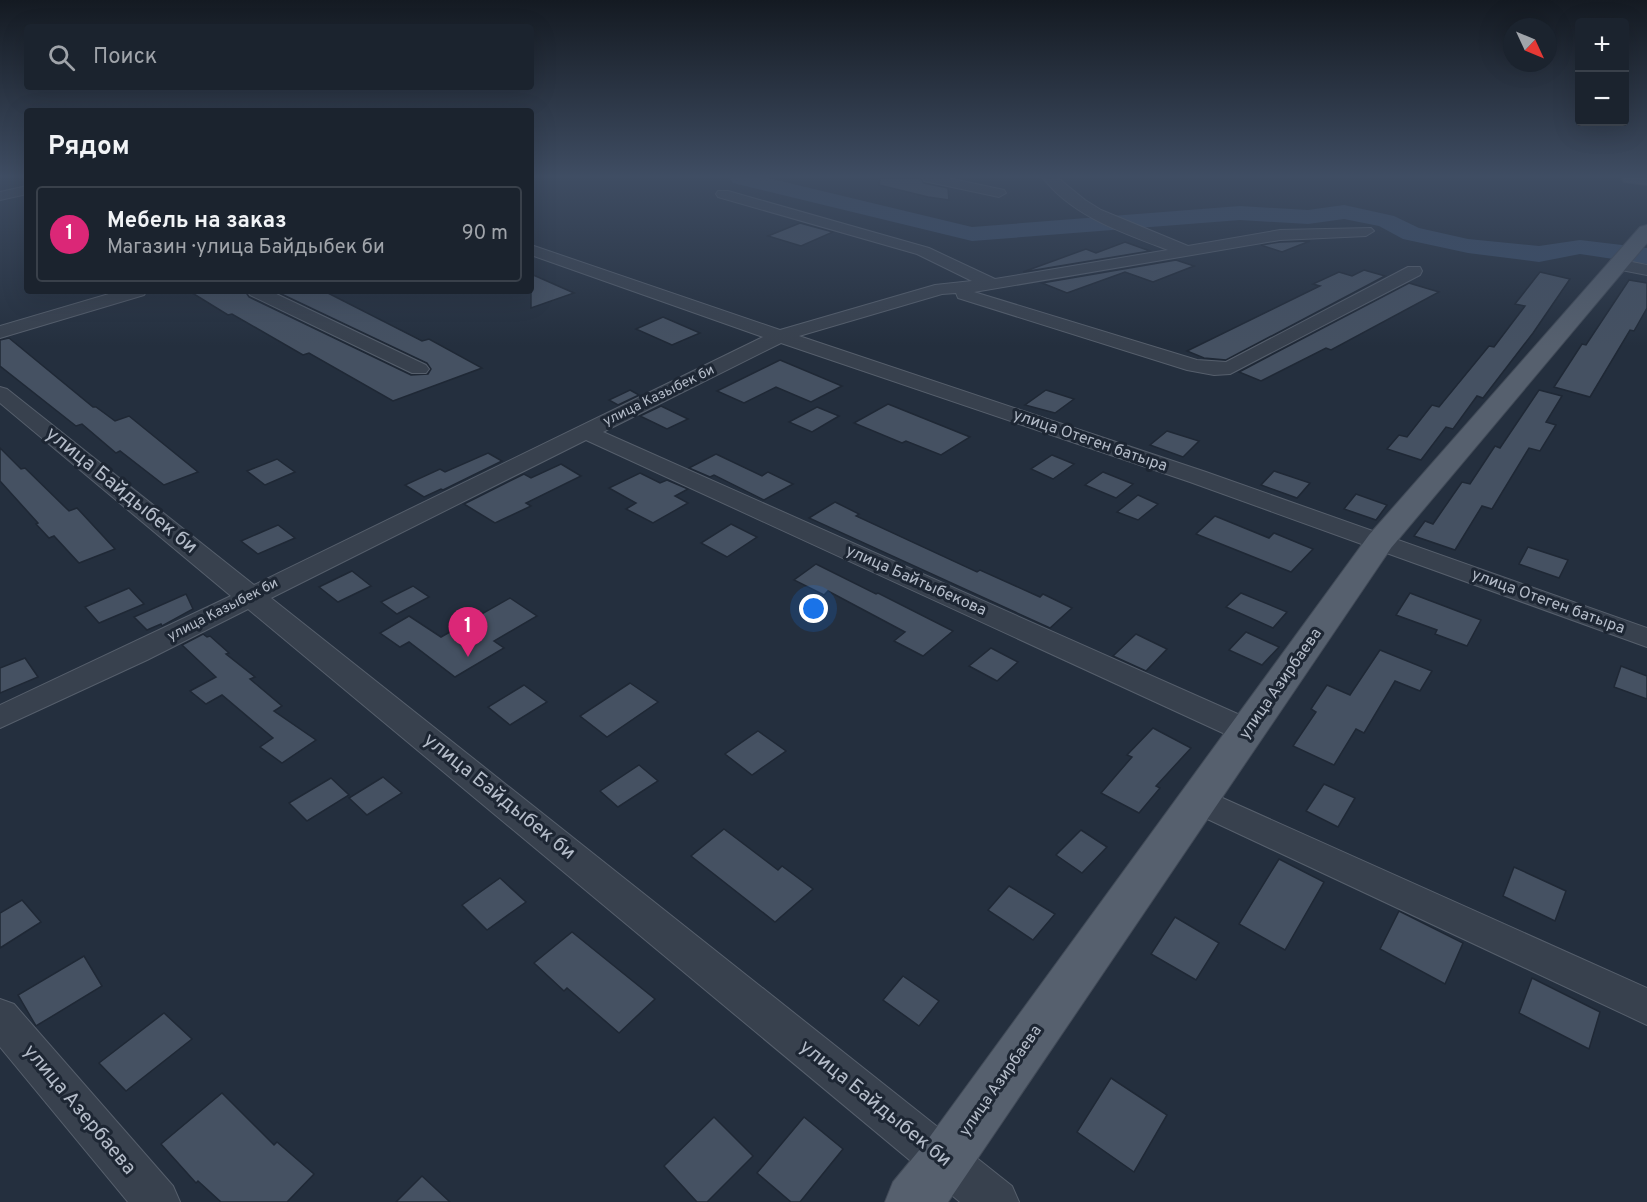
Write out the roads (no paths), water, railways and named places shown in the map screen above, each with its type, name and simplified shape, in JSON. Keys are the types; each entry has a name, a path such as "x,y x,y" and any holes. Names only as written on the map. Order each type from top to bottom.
{"main road":[{"name":"улица Азирбаева","path":"945,1161 1380,542 1635,253"},
{"path":"912,1202 945,1161"}],"street":[{"path":"864,234 923,251 993,285"},
{"path":"1145,234 1188,251"},
{"name":"улица Казыбек би","path":"0,717 137,653 780,336 941,289 993,285 1280,235 1299,234"},
{"name":"улица Отеген батыра","path":"534,251 1187,473 1647,638"},
{"path":"941,289 982,298 1194,366 1214,369 1230,368 1414,271"},
{"path":"0,332 128,294"},
{"path":"262,294 419,369"},
{"name":"улица Байдыбек би","path":"0,393 996,1202"},
{"name":"улица Байтыбекова","path":"585,432 1248,731"},
{"path":"1198,800 1647,1007"},
{"name":"улица Азербаева","path":"0,1017 157,1202"}],"waterway":[{"path":"1412,234 1468,246 1539,254 1580,247 1647,256"}],"place":[{"name":"Мебель на заказ","path":"468,657"}]}
